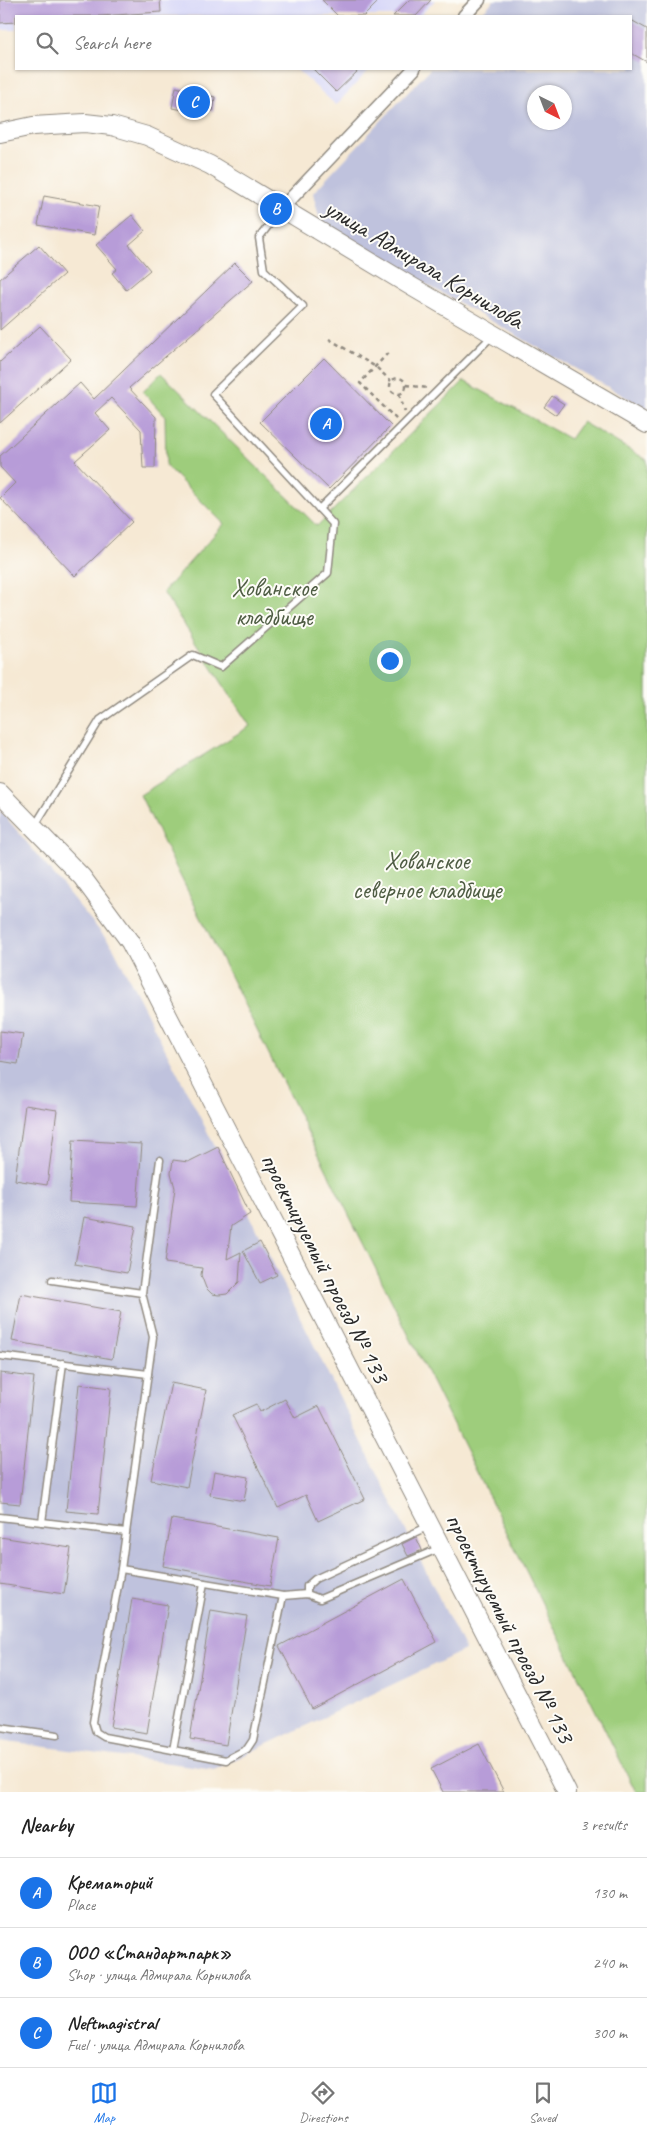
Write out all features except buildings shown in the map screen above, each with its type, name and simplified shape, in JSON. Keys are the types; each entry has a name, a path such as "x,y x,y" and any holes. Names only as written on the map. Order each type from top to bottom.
{"street":[{"path":"465,15 479,0"},
{"path":"282,208 413,70"},
{"name":"улица Адмирала Корнилова","path":"0,133 33,126 76,123 112,126 147,136 210,165 493,335 647,424"},
{"name":"проектируемый проезд № 133","path":"0,793 82,877 130,942 567,1792"}],"lane":[{"path":"33,827 100,720 193,655 221,667 328,573 333,524 212,394 303,306 264,270 259,238 282,208"},
{"path":"319,509 493,335"},
{"path":"160,1160 142,1293 153,1337 126,1532 93,1728 104,1737 226,1760 247,1749 253,1740 283,1596"},
{"path":"52,1280 142,1293"},
{"path":"0,1356 148,1374"},
{"path":"42,1522 63,1364"},
{"path":"0,1517 126,1532"},
{"path":"308,1594 307,1586 315,1579 430,1526"},
{"path":"120,1570 283,1596 308,1594 314,1597 325,1598 441,1547"},
{"path":"173,1750 204,1583"},
{"path":"0,1727 57,1735"}],"path":[{"path":"329,339 376,367 391,381"},
{"path":"388,353 360,383 405,423"},
{"path":"399,378 405,382 405,391 399,394 392,392 390,387 391,381 399,378"},
{"path":"406,386 439,389"},
{"path":"399,394 405,423"}],"shaded area":[{"path":"0,0 435,0 421,15 15,15 15,30 0,30"},
{"path":"494,0 647,0 647,409 321,225 313,193 429,70 632,70 632,15 480,15"},
{"path":"297,70 369,70 336,105"},
{"path":"0,810 113,947 227,1170 465,1650 215,1769 0,1741"}],"green space":[{"name":"Хованское северное кладбище","path":"161,373 317,526 464,381 570,439 582,422 647,460 647,1792 636,1792 140,795 250,726 163,592 224,524 166,466 165,416 143,392"}],"place":[{"name":"Neftmagistral","path":"194,102"},
{"name":"ООО «Стандартпарк»","path":"276,209"},
{"name":"Крематорий","path":"326,424"}],"park label":[{"name":"Хованское кладбище","path":"274,602"}]}
